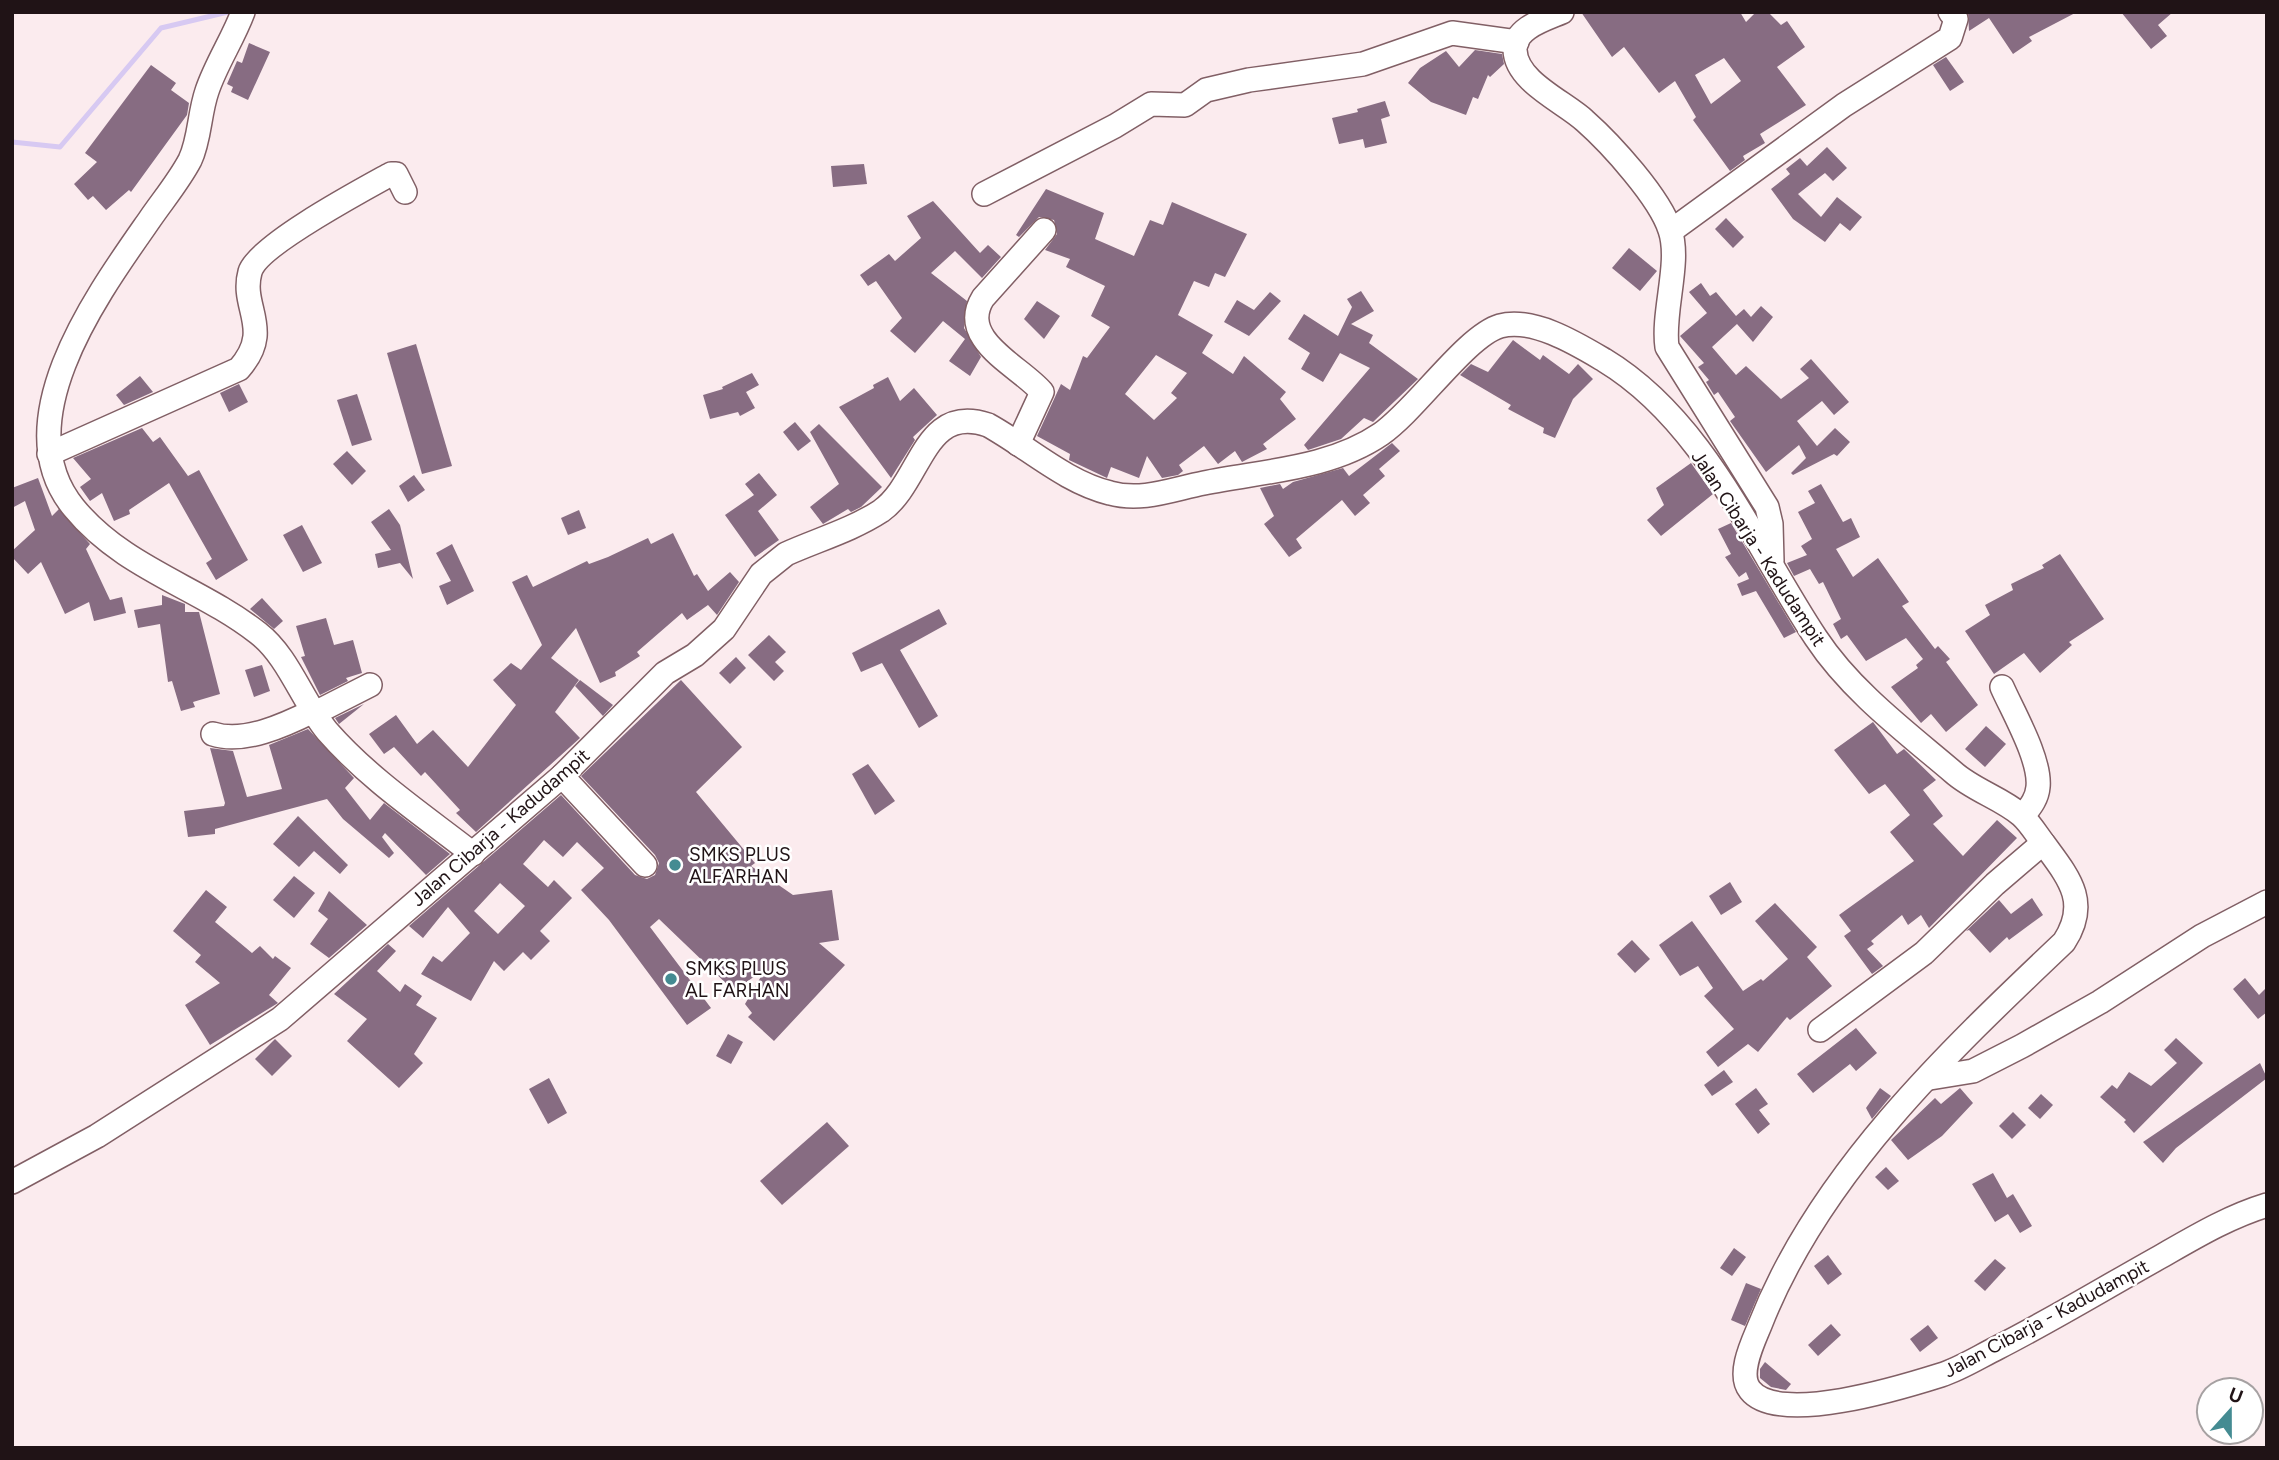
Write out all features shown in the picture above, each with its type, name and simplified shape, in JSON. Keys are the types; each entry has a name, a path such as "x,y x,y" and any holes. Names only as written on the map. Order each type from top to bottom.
{"street":[{"path":"243,12 207,89 190,159 107,282 67,358 57,383 49,420 49,454 55,478 72,506 88,524 163,579 258,633 277,653 314,712 356,761 473,853"},
{"path":"1562,12 1529,26 1517,42 1515,51 1519,64 1529,77 1585,121 1612,149 1646,188 1671,231 1672,279 1666,321 1667,347 1768,507 1772,561"},
{"path":"1671,231 1844,105 1950,38 1956,19 1950,12"},
{"path":"984,194 1115,126 1151,104 1185,105 1206,90 1249,80 1363,64 1452,33 1517,42"},
{"path":"49,454 239,369 247,360 256,336 248,281 252,265 293,233 391,174 396,174 405,192"},
{"path":"1018,444 1042,392 986,342 979,330 977,312 983,298 1044,230"},
{"name":"Jalan Cibarja - Kadudampit","path":"12,1182 97,1136 280,1019 562,776 665,673 695,654 724,629 749,589 775,562 794,550 864,521 890,504 901,493 940,429 960,420 976,421 1089,486 1125,496 1162,493 1291,467 1355,448 1381,434 1486,332 1504,325 1531,328 1559,336 1635,380 1666,411 1706,461 1772,561 1816,639 1844,675 1957,777 2023,816 2068,878 2076,905 2075,925 2064,942 1963,1038 1886,1124 1826,1200 1791,1257 1749,1351 1746,1375 1749,1389 1766,1402 1790,1406 1893,1389 1945,1374 2023,1335 2222,1222 2267,1205"},
{"path":"214,734 227,738 241,736 314,712 370,684"},
{"path":"2003,687 2032,756 2039,784 2035,800 2023,816"},
{"path":"562,776 645,865"},
{"path":"1821,1030 1924,953 2043,843"},
{"path":"1930,1078 1973,1071 2022,1046 2100,1002 2202,936 2267,902"}],"building":[{"path":"1581,12 1740,12 1746,22 1756,12 1768,12 1781,25 1787,21 1805,47 1777,67 1806,105 1760,134 1765,143 1743,156 1745,160 1730,171 1693,120 1696,117 1675,81 1659,93 1624,47 1612,57","holes":["1724,58 1741,81 1711,104 1695,75"]},
{"path":"1968,12 2077,12 2029,37 2032,41 2013,54 1989,18 1969,31"},
{"path":"2121,12 2173,12 2158,25 2167,36 2151,49"},
{"path":"249,43 270,52 248,100 231,92 233,87 227,84 237,61 242,63"},
{"path":"1475,50 1502,54 1504,64 1490,77 1488,75 1478,99 1473,97 1466,115 1431,102 1408,83 1420,68 1446,51 1459,67"},
{"path":"1946,57 1964,82 1950,91 1933,65"},
{"path":"151,65 176,83 171,90 189,103 187,115 131,192 129,190 106,210 93,196 88,200 74,184 97,162 85,153"},
{"path":"1385,101 1390,116 1381,119 1387,143 1365,148 1363,139 1339,144 1332,118 1358,112 1357,109"},
{"path":"1827,147 1847,168 1833,181 1825,173 1798,194 1821,217 1837,197 1862,217 1850,231 1840,223 1825,242 1793,219 1771,189 1790,174 1786,169 1800,158 1807,166"},
{"path":"864,164 867,184 833,187 831,166"},
{"path":"1046,189 1104,213 1095,239 1134,256 1150,220 1163,225 1172,202 1247,234 1225,277 1215,273 1209,287 1194,281 1178,315 1213,335 1202,353 1233,374 1244,356 1286,392 1280,399 1296,419 1263,444 1267,449 1242,462 1235,451 1218,464 1204,446 1179,465 1183,471 1178,475 1162,478 1147,456 1139,478 1111,467 1107,478 1069,460 1070,454 1037,436 1061,384 1070,390 1083,356 1087,358 1110,327 1091,316 1105,286 1066,267 1070,259 1045,250 1057,234 1054,220 1039,217 1019,237 1016,235","holes":["1156,355 1187,373 1171,393 1177,398 1154,420 1125,394"]},
{"path":"933,201 980,253 988,245 1001,257 982,278 955,251 931,273 967,301 964,328 981,357 970,376 949,361 965,339 943,321 915,353 890,331 902,318 876,281 868,286 860,275 889,254 895,261 921,238 907,216"},
{"path":"1726,218 1744,237 1733,248 1715,229"},
{"path":"1629,248 1657,271 1640,291 1612,268"},
{"path":"1701,283 1710,296 1716,292 1736,316 1744,309 1751,317 1761,306 1773,317 1753,342 1737,324 1712,347 1736,375 1746,366 1781,399 1809,378 1800,369 1811,359 1849,402 1834,415 1822,401 1797,421 1817,446 1835,428 1850,442 1837,456 1834,454 1793,475 1791,473 1806,458 1799,445 1766,472 1730,421 1735,417 1718,392 1714,395 1706,382 1709,380 1698,367 1704,363 1680,336 1707,313 1689,292"},
{"path":"1361,291 1374,311 1351,324 1373,335 1369,343 1418,379 1373,422 1364,418 1341,439 1308,450 1304,445 1370,368 1340,353 1323,382 1301,369 1310,353 1288,339 1304,314 1338,336 1352,307 1347,299"},
{"path":"1270,292 1281,301 1249,336 1224,322 1237,300 1254,310"},
{"path":"1037,301 1060,316 1044,339 1024,319"},
{"path":"1513,340 1540,360 1543,355 1569,374 1578,364 1593,379 1573,399 1555,438 1543,433 1544,428 1508,409 1511,405 1460,375 1471,364 1488,372"},
{"path":"416,344 452,466 422,474 387,353"},
{"path":"752,373 759,385 746,392 755,408 740,416 738,412 710,419 703,395 723,389 722,387"},
{"path":"140,376 153,392 124,405 116,395"},
{"path":"888,377 900,401 914,388 937,415 913,437 915,440 891,478 839,407"},
{"path":"239,384 248,402 229,412 220,393"},
{"path":"357,394 372,440 352,446 337,400"},
{"path":"795,422 811,441 798,451 783,432"},
{"path":"819,424 882,487 861,507 851,512 848,509 823,524 810,507 839,484 810,432"},
{"path":"142,428 153,442 160,437 188,476 199,470 248,560 216,580 206,563 212,559 169,483 129,510 130,514 114,521 102,493 90,501 80,487 91,479 73,458"},
{"path":"1392,443 1400,451 1379,469 1385,476 1363,495 1370,503 1355,516 1342,500 1296,539 1302,548 1289,557 1264,524 1274,516 1260,488 1280,484 1283,489 1293,482 1343,468 1349,476"},
{"path":"347,451 366,471 352,485 333,464"},
{"path":"1691,463 1713,494 1661,536 1647,520 1664,505 1656,488"},
{"path":"759,473 777,495 758,511 779,540 755,557 725,515 754,495 745,484"},
{"path":"414,475 425,490 408,502 399,486"},
{"path":"38,478 52,516 59,509 90,544 86,549 110,600 122,597 126,613 94,621 89,602 65,614 41,562 28,574 12,557 12,551 35,530 25,501 12,508 12,488"},
{"path":"1821,484 1843,522 1851,518 1860,537 1836,549 1853,577 1878,558 1909,602 1902,606 1935,649 1938,646 1950,659 1946,662 1978,705 1946,732 1931,714 1921,723 1891,687 1918,668 1916,665 1923,659 1906,638 1866,661 1847,635 1841,639 1833,624 1841,619 1823,582 1819,584 1810,569 1794,576 1787,563 1807,555 1801,546 1812,539 1798,512 1815,503 1808,491"},
{"path":"389,509 400,525 413,579 400,563 378,568 375,554 391,550 371,522"},
{"path":"579,510 586,528 568,535 561,518"},
{"path":"1731,523 1796,632 1784,638 1756,591 1742,596 1737,584 1749,579 1746,572 1739,577 1725,557 1731,554 1718,529"},
{"path":"302,525 322,563 303,572 283,535"},
{"path":"673,533 694,576 697,574 708,591 730,572 739,582 717,615 708,605 687,620 682,613 637,652 640,656 615,672 616,676 600,683 576,628 551,658 579,680 555,712 580,738 476,832 456,813 460,810 425,772 421,776 394,747 384,754 369,734 396,715 417,744 433,730 468,767 516,705 493,680 511,663 521,670 542,645 512,582 527,575 533,587 587,561 589,564 608,557 648,538 651,544"},
{"path":"452,544 474,591 447,605 439,586 451,581 436,553"},
{"path":"2060,554 2104,619 2069,642 2072,645 2040,673 2024,653 1994,674 1965,631 1990,615 1985,605 2013,590 2011,584 2044,568 2042,565"},
{"path":"162,595 185,604 185,612 199,612 220,694 193,702 195,707 181,711 172,681 168,682 160,624 138,628 134,610 162,605"},
{"path":"262,598 283,621 274,629 250,609"},
{"path":"939,609 947,624 900,650 938,716 919,728 882,663 861,672 852,653"},
{"path":"326,618 334,645 353,640 362,673 346,678 348,681 320,695 301,657 305,656 296,626"},
{"path":"769,635 786,652 775,662 784,671 774,681 748,655"},
{"path":"736,657 746,668 730,684 719,673"},
{"path":"262,665 270,691 254,697 245,670"},
{"path":"580,680 613,705 603,716 575,686"},
{"path":"681,680 742,747 696,792 755,863 751,866 793,895 832,890 839,940 819,943 845,965 774,1041 748,1017 752,1013 745,1004 766,968 734,991 659,919 650,927 711,1008 687,1025 609,920 581,890 604,868 577,842 563,857 544,840 523,864 548,887 554,880 572,898 540,931 550,941 531,960 523,952 504,971 494,961 471,1001 421,974 433,956 442,962 470,933 448,907 423,938 409,926 561,795 635,875 647,879 655,875 659,863 655,855 581,776","holes":["500,883 525,906 498,934 474,911"]},
{"path":"364,704 339,724 335,718"},
{"path":"1873,722 1897,754 1904,749 1936,780 1923,790 1943,816 1933,824 1963,856 1997,820 2017,838 1929,928 1921,915 1908,925 1902,915 1871,941 1874,944 1867,949 1883,966 1872,974 1844,936 1851,931 1839,915 1914,861 1890,832 1910,815 1885,784 1869,794 1834,750"},
{"path":"1986,726 2006,744 1985,767 1965,749"},
{"path":"308,729 354,778 345,788 370,820 384,803 450,854 426,875 385,833 382,837 394,853 389,858 343,819 327,799 215,829 215,834 188,837 184,811 224,806 225,803 210,748 233,751 247,797 282,789 269,745"},
{"path":"868,764 895,801 875,815 852,774"},
{"path":"298,816 348,865 340,874 314,851 299,867 273,844"},
{"path":"294,876 315,893 294,918 273,900"},
{"path":"1730,882 1742,902 1721,915 1709,896"},
{"path":"206,890 227,907 215,922 252,953 260,946 273,959 275,956 291,968 269,995 278,1003 210,1045 185,1005 220,983 195,962 201,955 173,931"},
{"path":"329,891 367,925 329,958 310,944 328,919 318,911"},
{"path":"2032,898 2043,915 2009,940 2007,937 1990,953 1969,930 1966,931 1999,900 2011,914"},
{"path":"1775,903 1817,947 1807,957 1832,986 1790,1020 1787,1017 1758,1052 1748,1044 1718,1067 1706,1052 1734,1029 1704,996 1713,988 1698,966 1680,976 1659,945 1692,921 1743,991 1761,979 1763,981 1788,959 1755,921"},
{"path":"1632,940 1650,959 1635,973 1617,954"},
{"path":"388,944 396,951 377,971 400,992 405,984 422,996 416,1005 437,1018 414,1054 423,1063 399,1088 347,1041 367,1019 334,994"},
{"path":"2245,978 2259,995 2267,987 2267,1012 2258,1019 2233,989"},
{"path":"1856,1028 1877,1053 1856,1071 1850,1064 1813,1093 1797,1074"},
{"path":"728,1034 743,1042 731,1064 716,1056"},
{"path":"2176,1038 2203,1063 2134,1133 2124,1122 2126,1120 2100,1097 2112,1085 2117,1089 2129,1072 2151,1086 2177,1063 2164,1050"},
{"path":"275,1039 292,1056 272,1076 255,1059"},
{"path":"2260,1063 2267,1078 2176,1148 2163,1163 2143,1142"},
{"path":"1724,1070 1733,1082 1712,1096 1704,1085"},
{"path":"549,1078 567,1113 548,1124 529,1089"},
{"path":"1756,1088 1768,1104 1759,1110 1770,1124 1758,1134 1735,1104"},
{"path":"1880,1088 1891,1096 1872,1119 1866,1108"},
{"path":"1960,1088 1973,1103 1942,1136 1908,1160 1891,1140 1935,1098 1941,1104"},
{"path":"2041,1094 2053,1105 2040,1119 2028,1108"},
{"path":"2013,1112 2026,1125 2012,1139 1999,1126"},
{"path":"827,1122 849,1146 782,1205 760,1181"},
{"path":"1886,1167 1899,1181 1888,1190 1875,1177"},
{"path":"1993,1173 2007,1198 2013,1194 2032,1226 2020,1233 2008,1214 1995,1222 1972,1184"},
{"path":"1734,1248 1746,1257 1732,1276 1720,1268"},
{"path":"1828,1255 1842,1274 1828,1285 1814,1266"},
{"path":"1995,1259 2006,1268 1985,1291 1974,1281"},
{"path":"1746,1283 1761,1289 1745,1326 1731,1320"},
{"path":"1831,1324 1841,1335 1818,1356 1808,1345"},
{"path":"1928,1325 1938,1338 1920,1352 1910,1339"},
{"path":"1765,1362 1791,1384 1786,1390 1771,1387 1760,1378 1760,1369"}],"waterway":[{"path":"12,142 60,147 161,28 228,12"}],"place":[{"name":"SMKS PLUS ALFARHAN","path":"675,865"},
{"name":"SMKS PLUS AL FARHAN","path":"671,979"}]}
